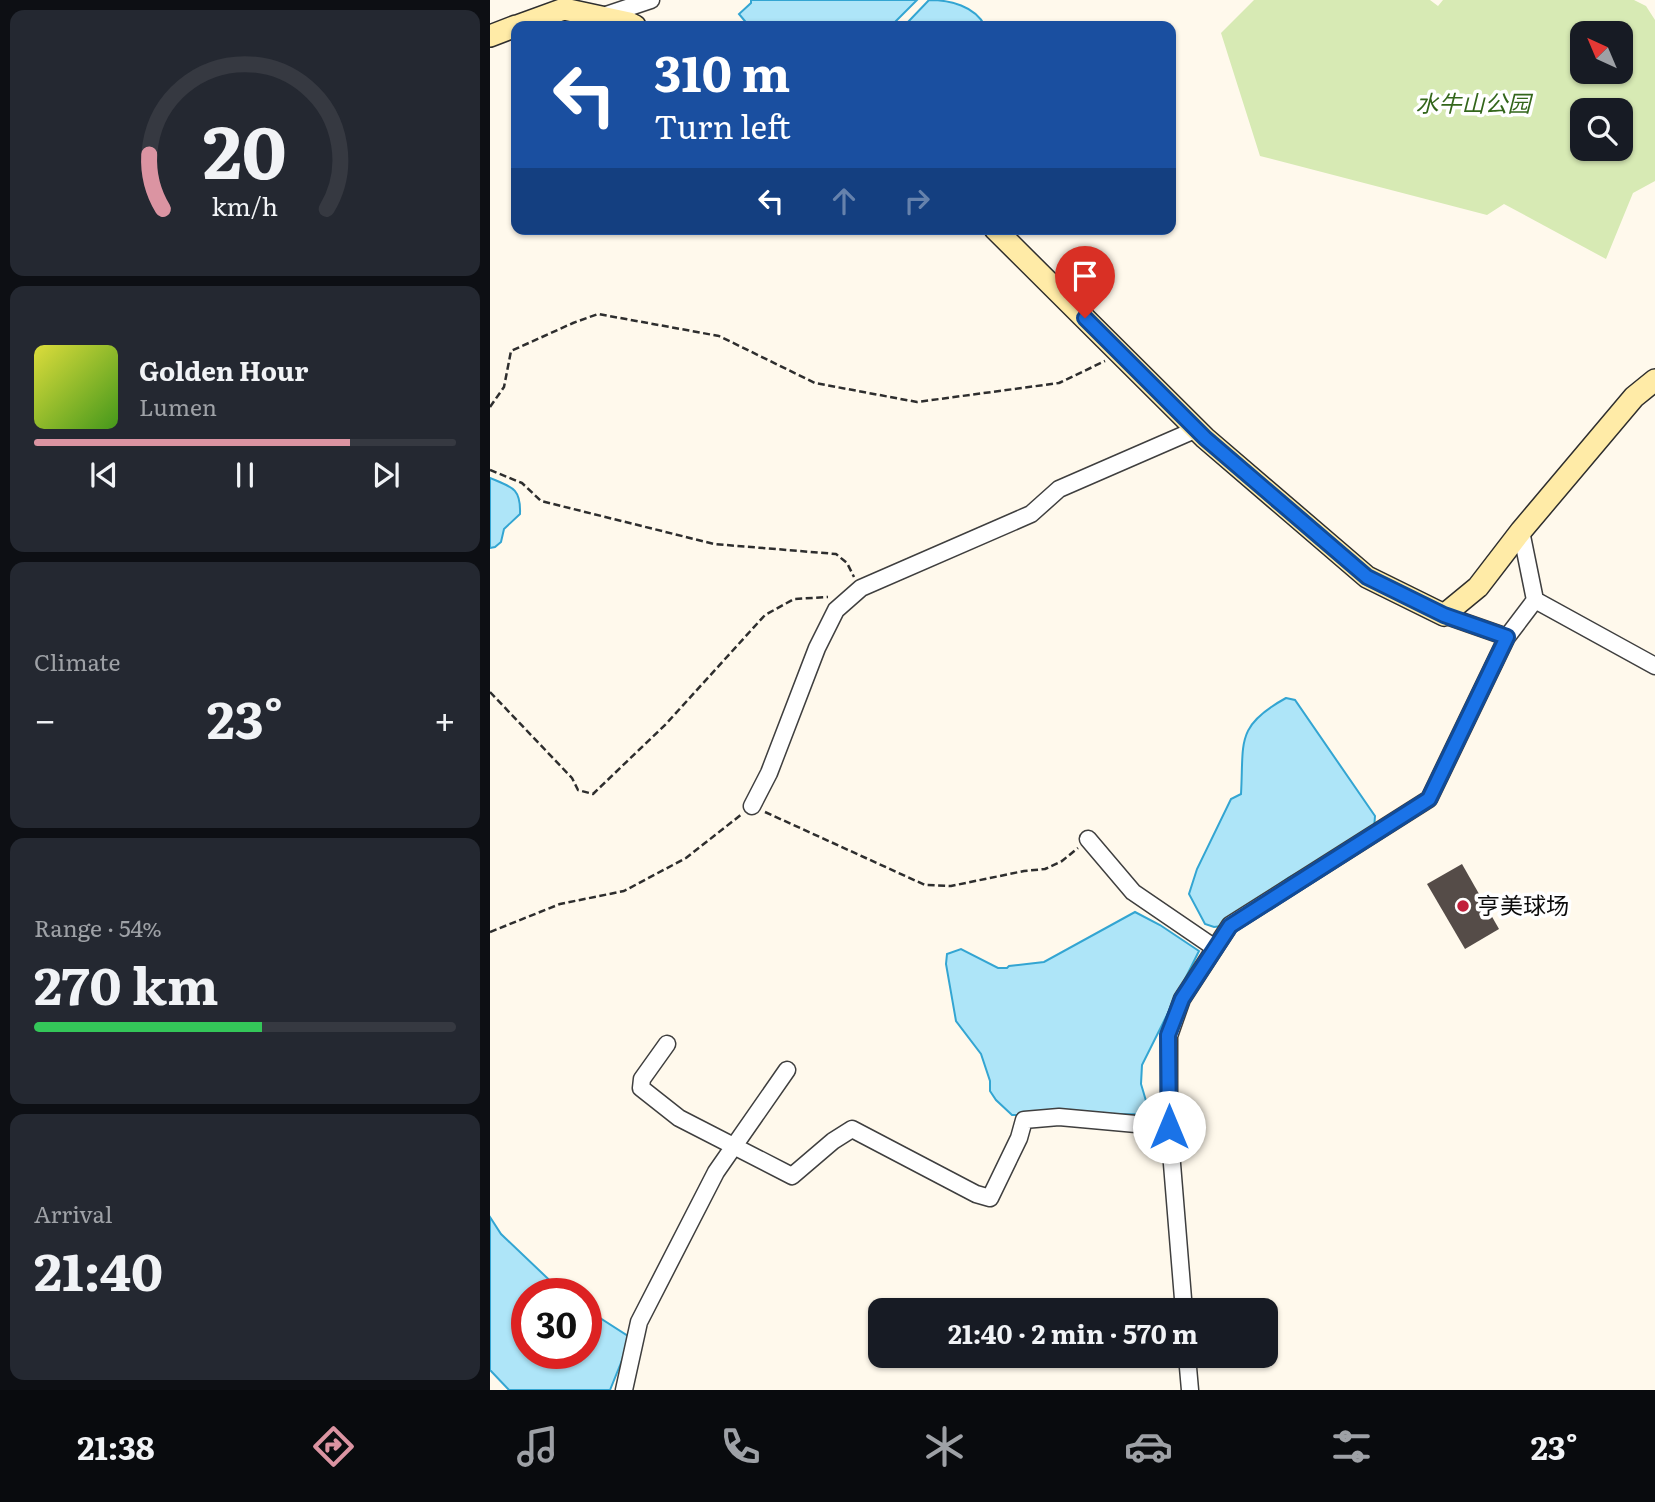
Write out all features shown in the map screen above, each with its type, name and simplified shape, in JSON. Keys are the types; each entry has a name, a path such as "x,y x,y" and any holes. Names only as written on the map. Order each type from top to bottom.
{"street":[{"path":"600,17 651,0"},
{"path":"531,21 564,9 616,21"},
{"path":"490,36 511,28"},
{"path":"1001,235 1197,429 1367,577 1444,615 1507,637"},
{"path":"1444,615 1478,587 1521,531 1634,397 1655,380"},
{"path":"752,806 769,773 817,648 836,610 857,592 1031,514 1059,489 1197,429"},
{"path":"1183,1298 1169,1127 1168,1035 1182,999 1230,926 1429,799 1507,637 1535,600 1521,531"},
{"path":"1535,600 1655,666"},
{"path":"1088,839 1133,892 1215,948"},
{"path":"667,1044 642,1079 641,1088 679,1118 792,1176 833,1141 852,1129 976,1195 990,1198 1019,1138 1024,1120 1059,1117 1169,1127"},
{"path":"624,1390 639,1322 716,1172 787,1070"},
{"path":"1188,1368 1190,1390"}],"path":[{"path":"490,407 504,387 511,351 598,314 719,336 815,383 917,402 1059,383 1120,353"},
{"path":"490,470 522,483 541,501 713,544 836,554 847,563 857,592 794,599 765,615 666,724 593,794 578,790 572,778 490,692"},
{"path":"490,932 560,904 624,891 686,858 752,806 925,885 951,887 1045,869 1062,861 1088,839"}],"green space":[{"name":"水牛山公园","path":"1254,0 1430,0 1438,6 1443,0 1634,0 1646,6 1655,20 1655,181 1633,193 1606,259 1504,204 1487,215 1260,156 1221,33"}],"water":[{"path":"751,0 917,0 896,21 745,21 739,14"},
{"path":"929,0 961,6 982,21 909,21"},
{"path":"490,478 514,490 519,499 520,514 504,529 501,542 490,548"},
{"path":"1286,698 1295,700 1375,816 1374,829 1288,878 1222,926 1205,924 1189,894 1197,869 1231,799 1241,794 1243,748 1250,727 1270,708"},
{"path":"1135,912 1199,951 1142,1065 1141,1084 1149,1111 1137,1114 1012,1115 990,1091 990,1081 981,1054 956,1021 946,964 947,954 961,949 998,968 1044,962"},
{"path":"490,1217 501,1234 547,1278 511,1278 511,1369 602,1369 602,1319 631,1338 610,1390 509,1390 490,1370"}],"building":[{"name":"亨美球场","path":"1462,864 1499,929 1465,949 1427,884"}],"place":[{"name":"亨美球场","path":"1463,906"}],"route":[{"path":"1085,318 1205,438 1367,577 1444,615 1507,637 1429,799 1230,926 1182,999 1168,1035 1169,1127"}]}
